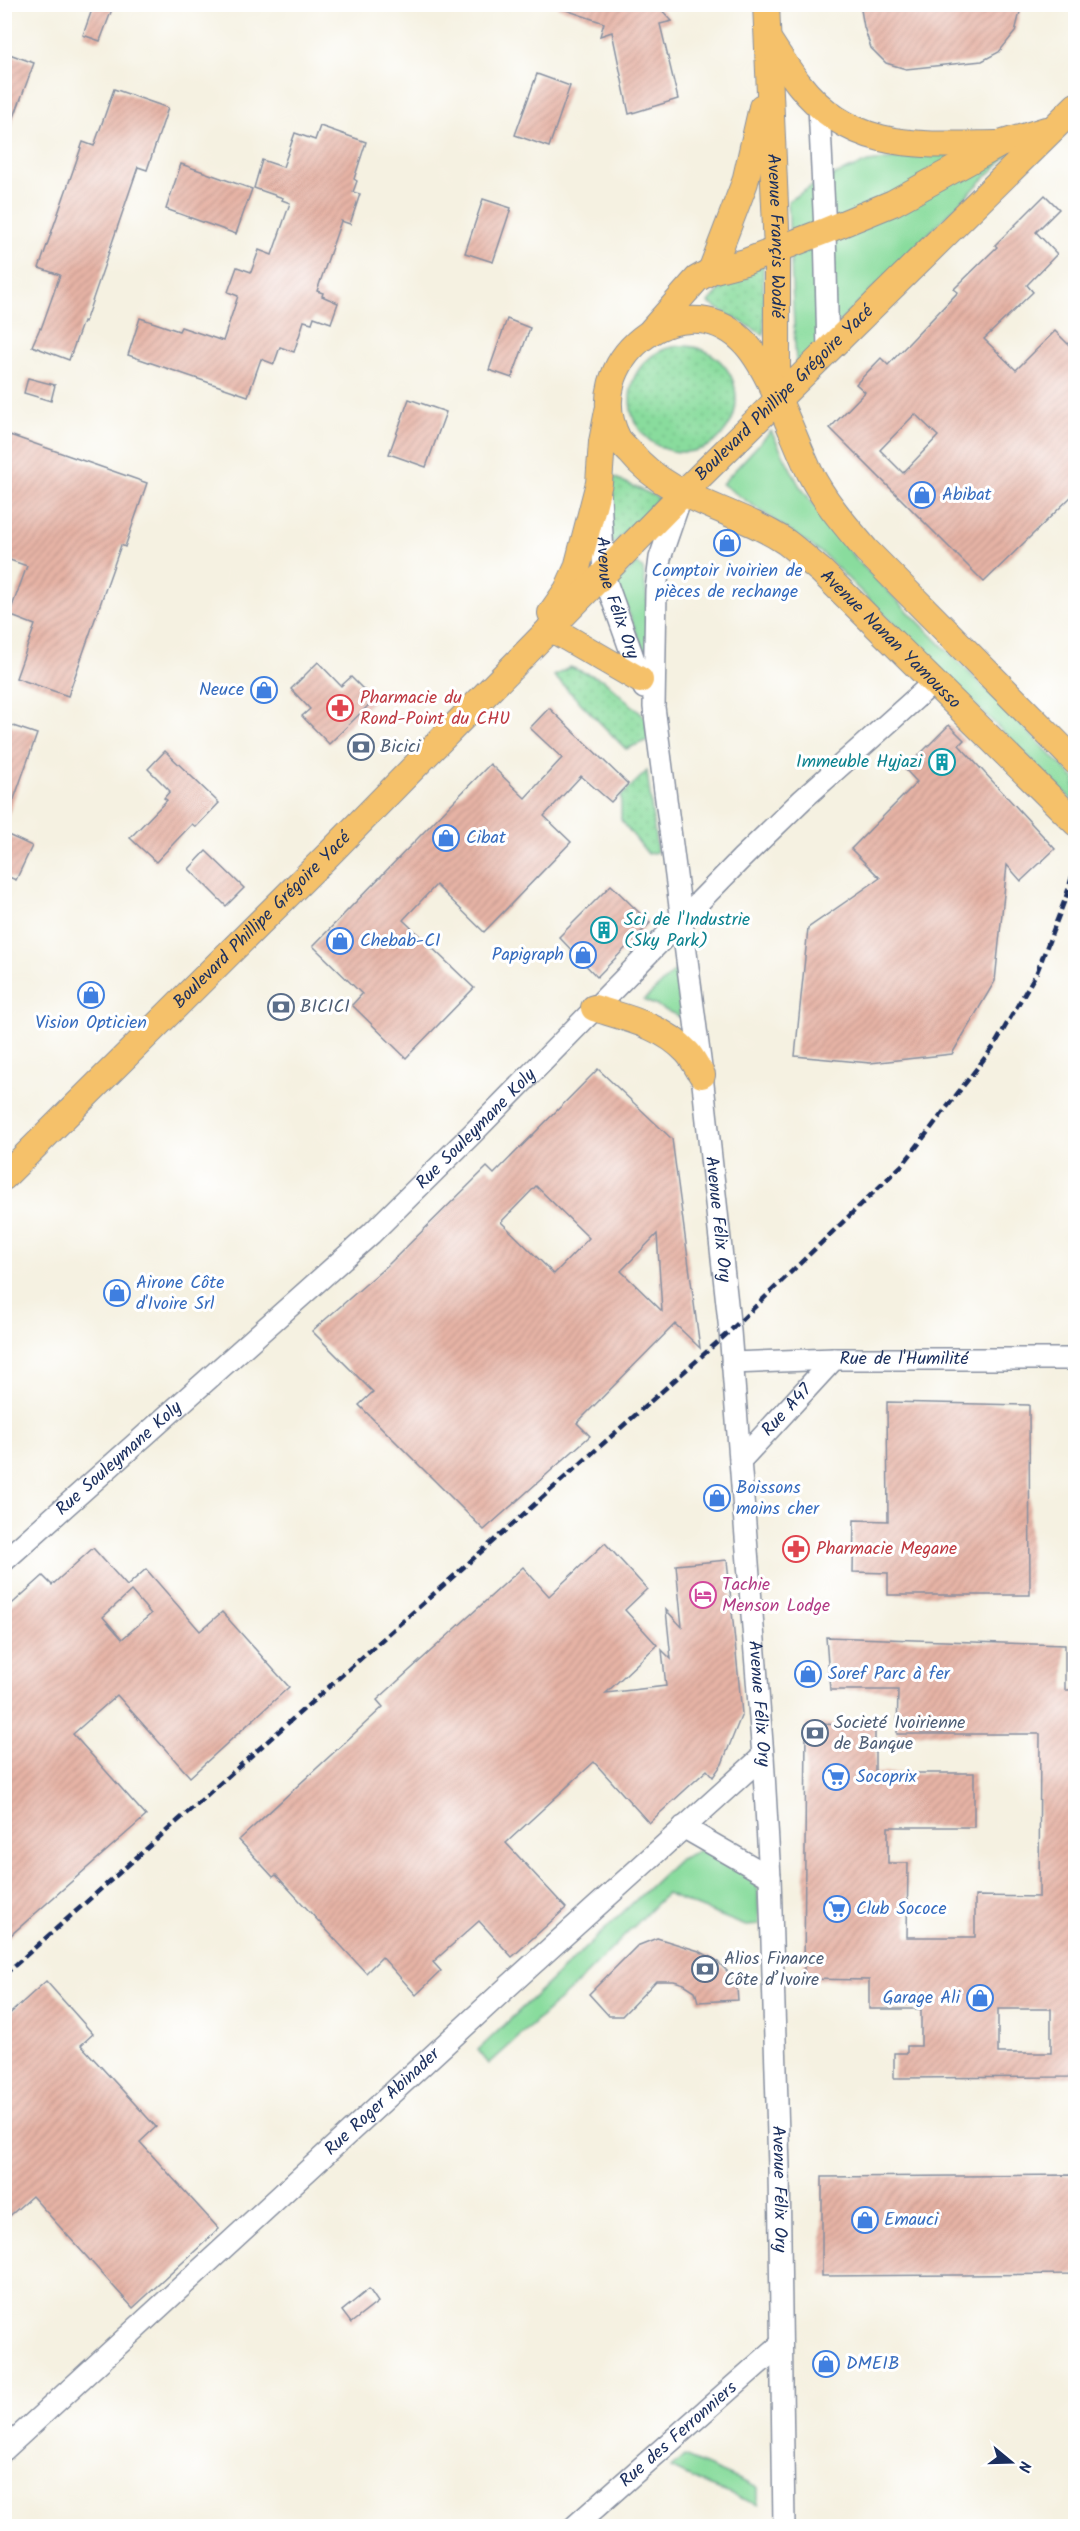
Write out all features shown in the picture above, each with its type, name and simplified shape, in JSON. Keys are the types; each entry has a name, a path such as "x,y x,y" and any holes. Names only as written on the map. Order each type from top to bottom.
{"main road":[{"name":"Avenue Françis Wodié","path":"766,4 777,250 777,401"},
{"path":"768,39 799,85 841,124 879,140 943,144 1000,144"},
{"name":"Avenue Françis Wodié","path":"711,271 745,182 769,72"},
{"name":"Boulevard Phillipe Grégoire Yacé","path":"4,1177 329,854 682,494 1050,129 1076,106"},
{"name":"Boulevard Phillipe Grégoire Yacé","path":"652,330 697,279 711,271 777,250 893,203 1000,144 1050,129"},
{"path":"682,494 639,463 618,439 609,408 614,374 638,340 652,330 686,319 716,324 742,340 761,364 812,476 835,511 866,550 1076,762"},
{"name":"Boulevard Phillipe Grégoire Yacé","path":"519,660 572,579 599,483 602,442 609,408"},
{"name":"Avenue Nanan Yamousso","path":"682,494 785,542 821,571 1076,823"},
{"path":"550,628 639,680"},
{"path":"594,1008 632,1020 670,1038 687,1052 702,1075"}],"street":[{"path":"819,105 828,350"},
{"name":"Avenue Félix Ory","path":"599,483 604,576 639,680 654,707"},
{"name":"Avenue Félix Ory","path":"682,494 660,558 656,590 654,707 702,1075 732,1363 763,1756 771,1877 784,2526"},
{"name":"Rue Souleymane Koly","path":"4,1561 371,1234 472,1134 682,918 802,800 934,682"},
{"name":"Rue de l'Humilité","path":"732,1363 834,1359 1076,1359"},
{"name":"Rue A47","path":"740,1461 834,1359"},
{"name":"Rue Roger Abinader","path":"4,2450 763,1756"},
{"path":"683,1827 771,1877"},
{"name":"Rue des Ferronniers","path":"575,2526 782,2344"}],"green space":[{"path":"1018,145 796,365 788,201 822,180 868,162"},
{"path":"747,260 763,261 764,335 708,303"},
{"path":"683,346 703,350 721,361 732,379 736,399 732,419 721,437 703,448 683,452 663,448 645,437 634,419 630,399 634,379 645,361 663,350"},
{"path":"771,431 799,485 854,557 1075,779 1074,802 823,554 722,484"},
{"path":"609,475 659,498 611,546"},
{"path":"637,563 643,569 655,656 647,659 617,583"},
{"path":"570,667 604,680 647,719 648,740 626,749 554,676"},
{"path":"647,771 657,852 648,854 621,820 621,796"},
{"path":"676,970 680,1017 644,1000"},
{"path":"700,1850 752,1873 758,1890 759,1925 746,1926 666,1894 576,1985 489,2064 478,2050 678,1860"},
{"path":"684,2456 758,2488 758,2505 711,2487 671,2468"}],"building":[{"path":"94,4 114,4 100,41 83,35"},
{"path":"557,4 656,4 672,21 660,24 678,99 629,114 612,32 600,36 604,23 557,7"},
{"path":"860,4 1022,4 1015,32 999,52 982,61 906,69 886,63 871,48"},
{"path":"4,52 34,63 6,139 4,139"},
{"path":"537,74 570,86 549,147 515,135"},
{"path":"114,89 168,108 147,170 138,167 85,322 83,321 69,360 32,346 41,329 60,275 39,268 83,142 94,146"},
{"path":"320,126 366,142 354,179 357,181 353,192 360,194 350,224 341,221 317,291 323,293 322,296 338,303 331,323 314,317 312,323 304,321 294,352 280,347 274,364 261,359 248,396 128,355 140,318 179,331 181,327 223,341 238,296 228,292 237,267 251,272 259,250 272,255 290,203 282,200 283,198 254,188 262,160 283,167 295,133 315,140"},
{"path":"181,164 252,189 236,234 166,209"},
{"path":"1045,195 1059,209 1036,232 1057,254 1027,285 1033,292 984,339 1016,370 1055,331 1076,352 1076,492 984,582 830,428 865,392 856,384 881,358 888,365 958,292 954,289 997,247 995,245","holes":["915,414 938,436 903,473 880,450"]},
{"path":"483,199 511,208 493,262 465,253"},
{"path":"507,319 530,328 512,378 489,370"},
{"path":"28,378 55,385 51,401 24,393"},
{"path":"409,399 446,412 426,467 389,454"},
{"path":"4,433 147,483 125,547 121,545 68,696 16,678 35,625 9,615 27,566 4,558"},
{"path":"318,662 341,686 351,677 374,700 329,744 302,716 310,709 291,689"},
{"path":"549,708 628,784 611,802 581,776 544,816 571,842 484,932 436,885 403,920 474,988 406,1058 352,1005 362,994 313,946 490,764 525,798 562,758 530,728"},
{"path":"4,723 37,734 7,819 4,819"},
{"path":"949,725 964,740 959,745 1055,849 1021,881 1007,865 995,981 952,1054 870,1063 795,1056 808,928 880,878 851,849 917,782 905,769"},
{"path":"165,751 219,803 196,827 192,824 156,862 130,838 167,800 164,798 170,791 148,769"},
{"path":"8,835 32,846 16,880 4,875 4,843"},
{"path":"206,851 244,888 226,906 189,869"},
{"name":"Sci de l'Industrie (Sky Park)","path":"611,885 650,923 597,977 559,937"},
{"path":"598,1069 672,1139 700,1348 675,1324 577,1423 590,1436 484,1530 359,1405 373,1392 312,1331 388,1265 487,1167 494,1174","holes":["536,1186 589,1238 554,1274 501,1222","657,1234 662,1311 621,1271"]},
{"path":"887,1402 1029,1405 1030,1595 888,1595 888,1573 853,1572 854,1520 888,1521"},
{"path":"605,1543 647,1589 625,1610 657,1645 606,1693 666,1686 662,1650 671,1659 666,1610 682,1627 676,1565 727,1560 742,1714 722,1764 713,1777 707,1770 649,1823 594,1762 506,1843 566,1908 512,1957 479,1921 433,1962 441,1971 416,1995 382,1957 366,1973 276,1875 273,1877 239,1840 383,1707 377,1700 523,1567 549,1596"},
{"path":"93,1548 127,1586 146,1569 200,1631 222,1612 289,1687 190,1777 117,1695 73,1734 146,1816 4,1941 4,1611 43,1576 52,1585","holes":["131,1591 151,1614 122,1639 103,1617"]},
{"path":"826,1637 1065,1645 1065,1690 1076,1690 1076,2077 894,2078 894,2053 907,2053 907,2046 921,2046 921,2009 869,2009 869,1980 804,1979 806,1724 875,1725 875,1773 974,1773 974,1827 888,1827 888,1863 908,1863 907,1937 975,1937 975,1896 1039,1897 1040,1734 897,1734 898,1690 830,1690","holes":["998,2009 1051,2009 1051,2053 998,2053"]},
{"path":"657,1938 699,1951 716,1960 728,1972 737,1989 738,2000 698,2002 695,1991 684,1984 674,1981 656,1981 622,2016 609,2016 589,1994 637,1946"},
{"path":"46,1981 93,2034 81,2045 156,2127 140,2142 219,2229 133,2308 32,2196 4,2221 4,2019"},
{"path":"1076,2175 1076,2274 822,2276 822,2177"},
{"path":"369,2289 378,2302 351,2323 342,2311"}],"railway":[{"path":"4,1975 730,1331 904,1163 994,1046 1037,972 1066,897 1076,863"}],"place":[{"name":"Abibat","path":"922,495"},
{"name":"Comptoir ivoirien de pièces de rechange","path":"727,543"},
{"name":"Neuce","path":"264,690"},
{"name":"Pharmacie du Rond-Point du CHU","path":"340,708"},
{"name":"Bicici","path":"361,747"},
{"name":"Immeuble Hyjazi","path":"942,762"},
{"name":"Cibat","path":"446,838"},
{"name":"Sci de l'Industrie (Sky Park)","path":"604,930"},
{"name":"Chebab-CI","path":"340,941"},
{"name":"Papigraph","path":"583,955"},
{"name":"Vision Opticien","path":"91,995"},
{"name":"BICICI","path":"281,1007"},
{"name":"Airone Côte d'Ivoire Srl","path":"117,1293"},
{"name":"Boissons moins cher","path":"717,1498"},
{"name":"Pharmacie Megane","path":"796,1549"},
{"name":"Tachie Menson Lodge","path":"703,1595"},
{"name":"Soref Parc à fer","path":"808,1674"},
{"name":"Societé Ivoirienne de Banque","path":"815,1733"},
{"name":"Socoprix","path":"836,1777"},
{"name":"Club Sococe","path":"837,1909"},
{"name":"Alios Finance Côte d’Ivoire","path":"705,1969"},
{"name":"Garage Ali","path":"980,1998"},
{"name":"Emauci","path":"865,2220"},
{"name":"DMEIB","path":"826,2364"}]}
